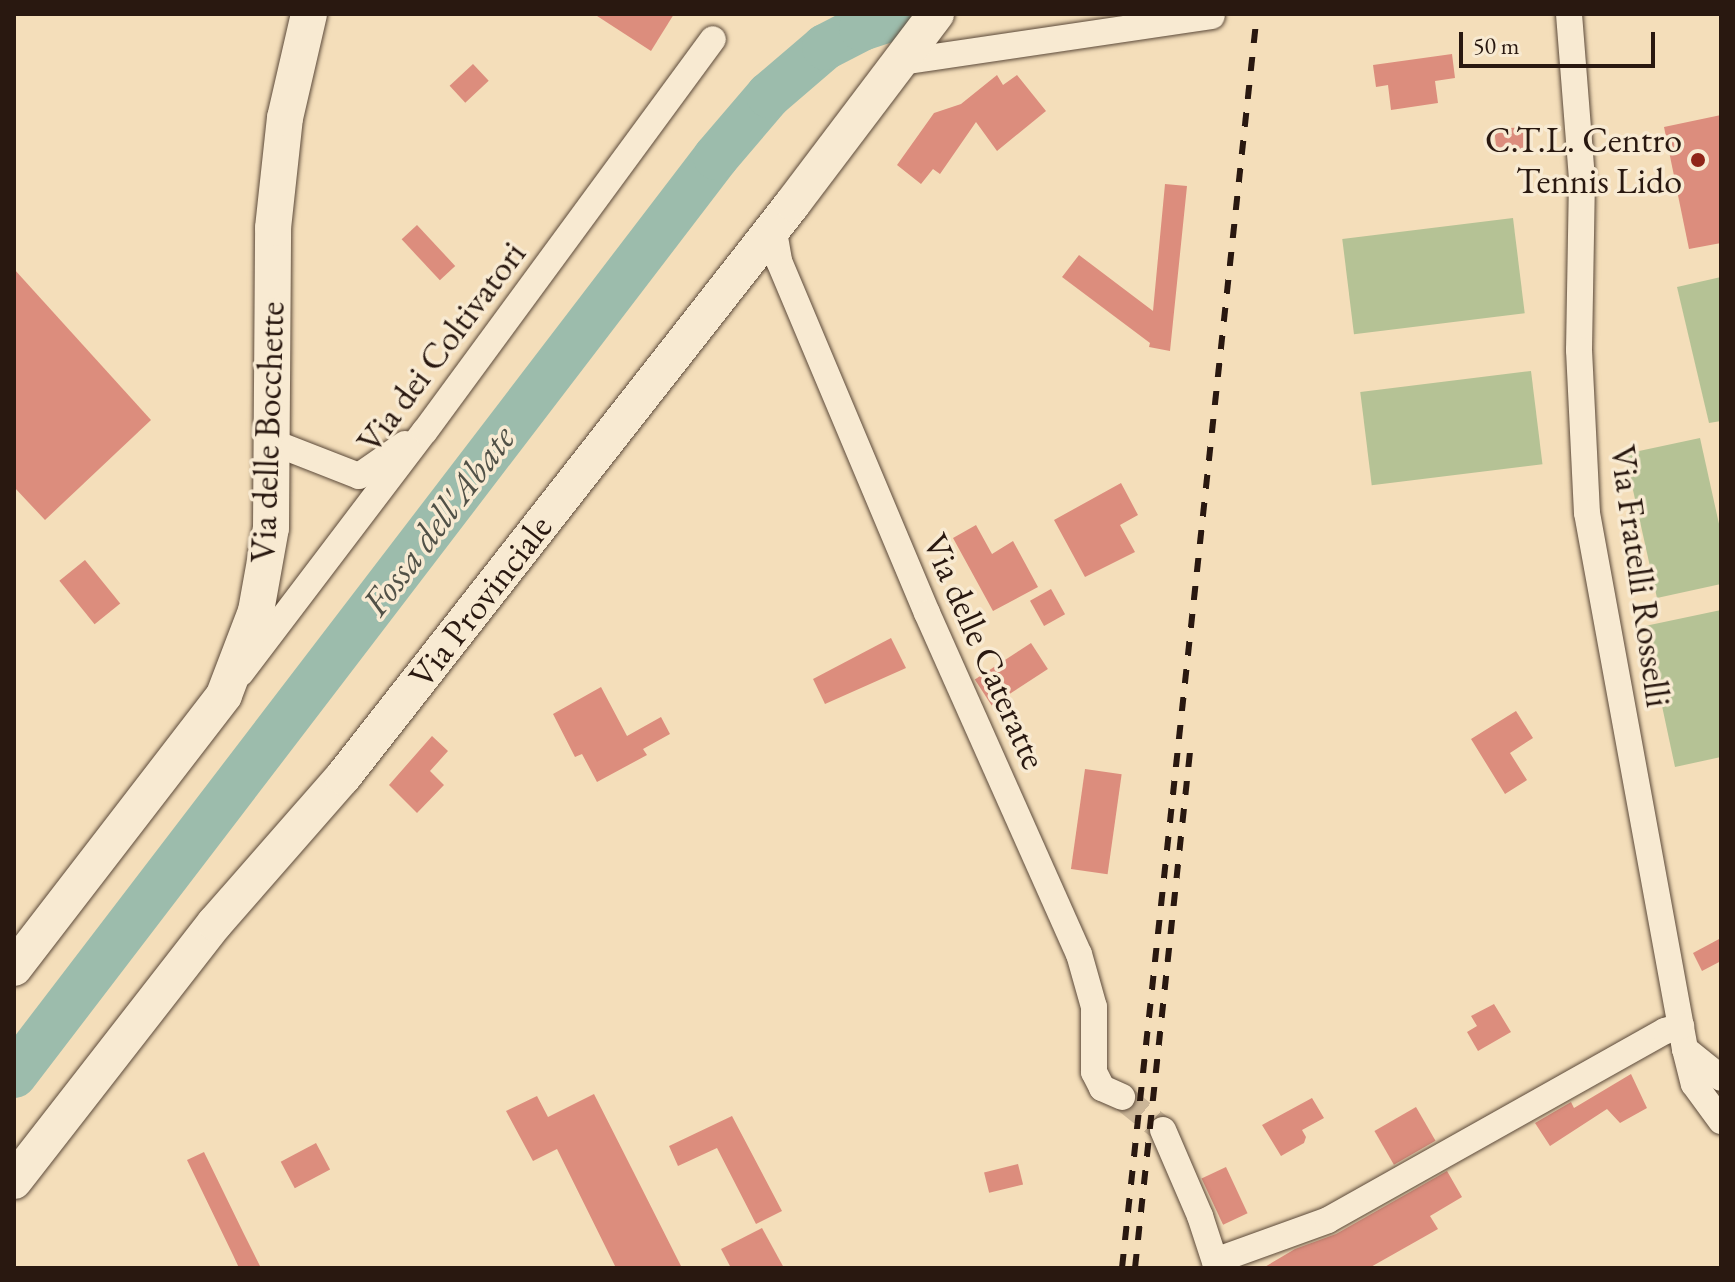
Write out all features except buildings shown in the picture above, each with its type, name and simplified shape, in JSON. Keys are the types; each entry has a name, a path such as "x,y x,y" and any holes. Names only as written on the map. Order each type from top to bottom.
{"main road":[{"name":"Via delle Bocchette","path":"14,968 224,695 256,611 271,528 273,228 285,118 309,14"},
{"name":"Via Provinciale","path":"14,1181 215,923 343,777 934,18"}],"street":[{"name":"Via Fratelli Rosselli","path":"1569,14 1582,178 1579,350 1587,513 1683,1038 1694,1084 1721,1121"},
{"path":"901,62 1212,16"},
{"name":"Via dei Coltivatori","path":"224,695 425,431 713,39"},
{"name":"Via delle Cateratte","path":"773,226 779,261 920,598 1079,954 1094,1007 1094,1072 1102,1088 1122,1097"},
{"path":"272,442 359,476 425,431"},
{"path":"1163,1130 1200,1216 1216,1265 1328,1220 1665,1031 1683,1038 1721,1078"}],"green space":[{"path":"1513,218 1525,313 1354,334 1342,239"},
{"path":"1721,277 1721,421 1709,423 1677,287"},
{"path":"1531,371 1542,464 1372,485 1360,392"},
{"path":"1700,438 1721,533 1721,584 1657,598 1625,454"},
{"path":"1721,610 1721,757 1675,767 1645,626"}],"waterway":[{"name":"Fossa dell'Abate","path":"14,1075 716,157 769,95 825,47 862,28 904,14"}],"tunnel":[{"path":"1122,1097 1163,1130"}],"railway":[{"path":"1122,1268 1257,14"},
{"path":"1135,1268 1191,742"}],"place":[{"name":"C.T.L. Centro Tennis Lido","path":"1698,160"}]}
